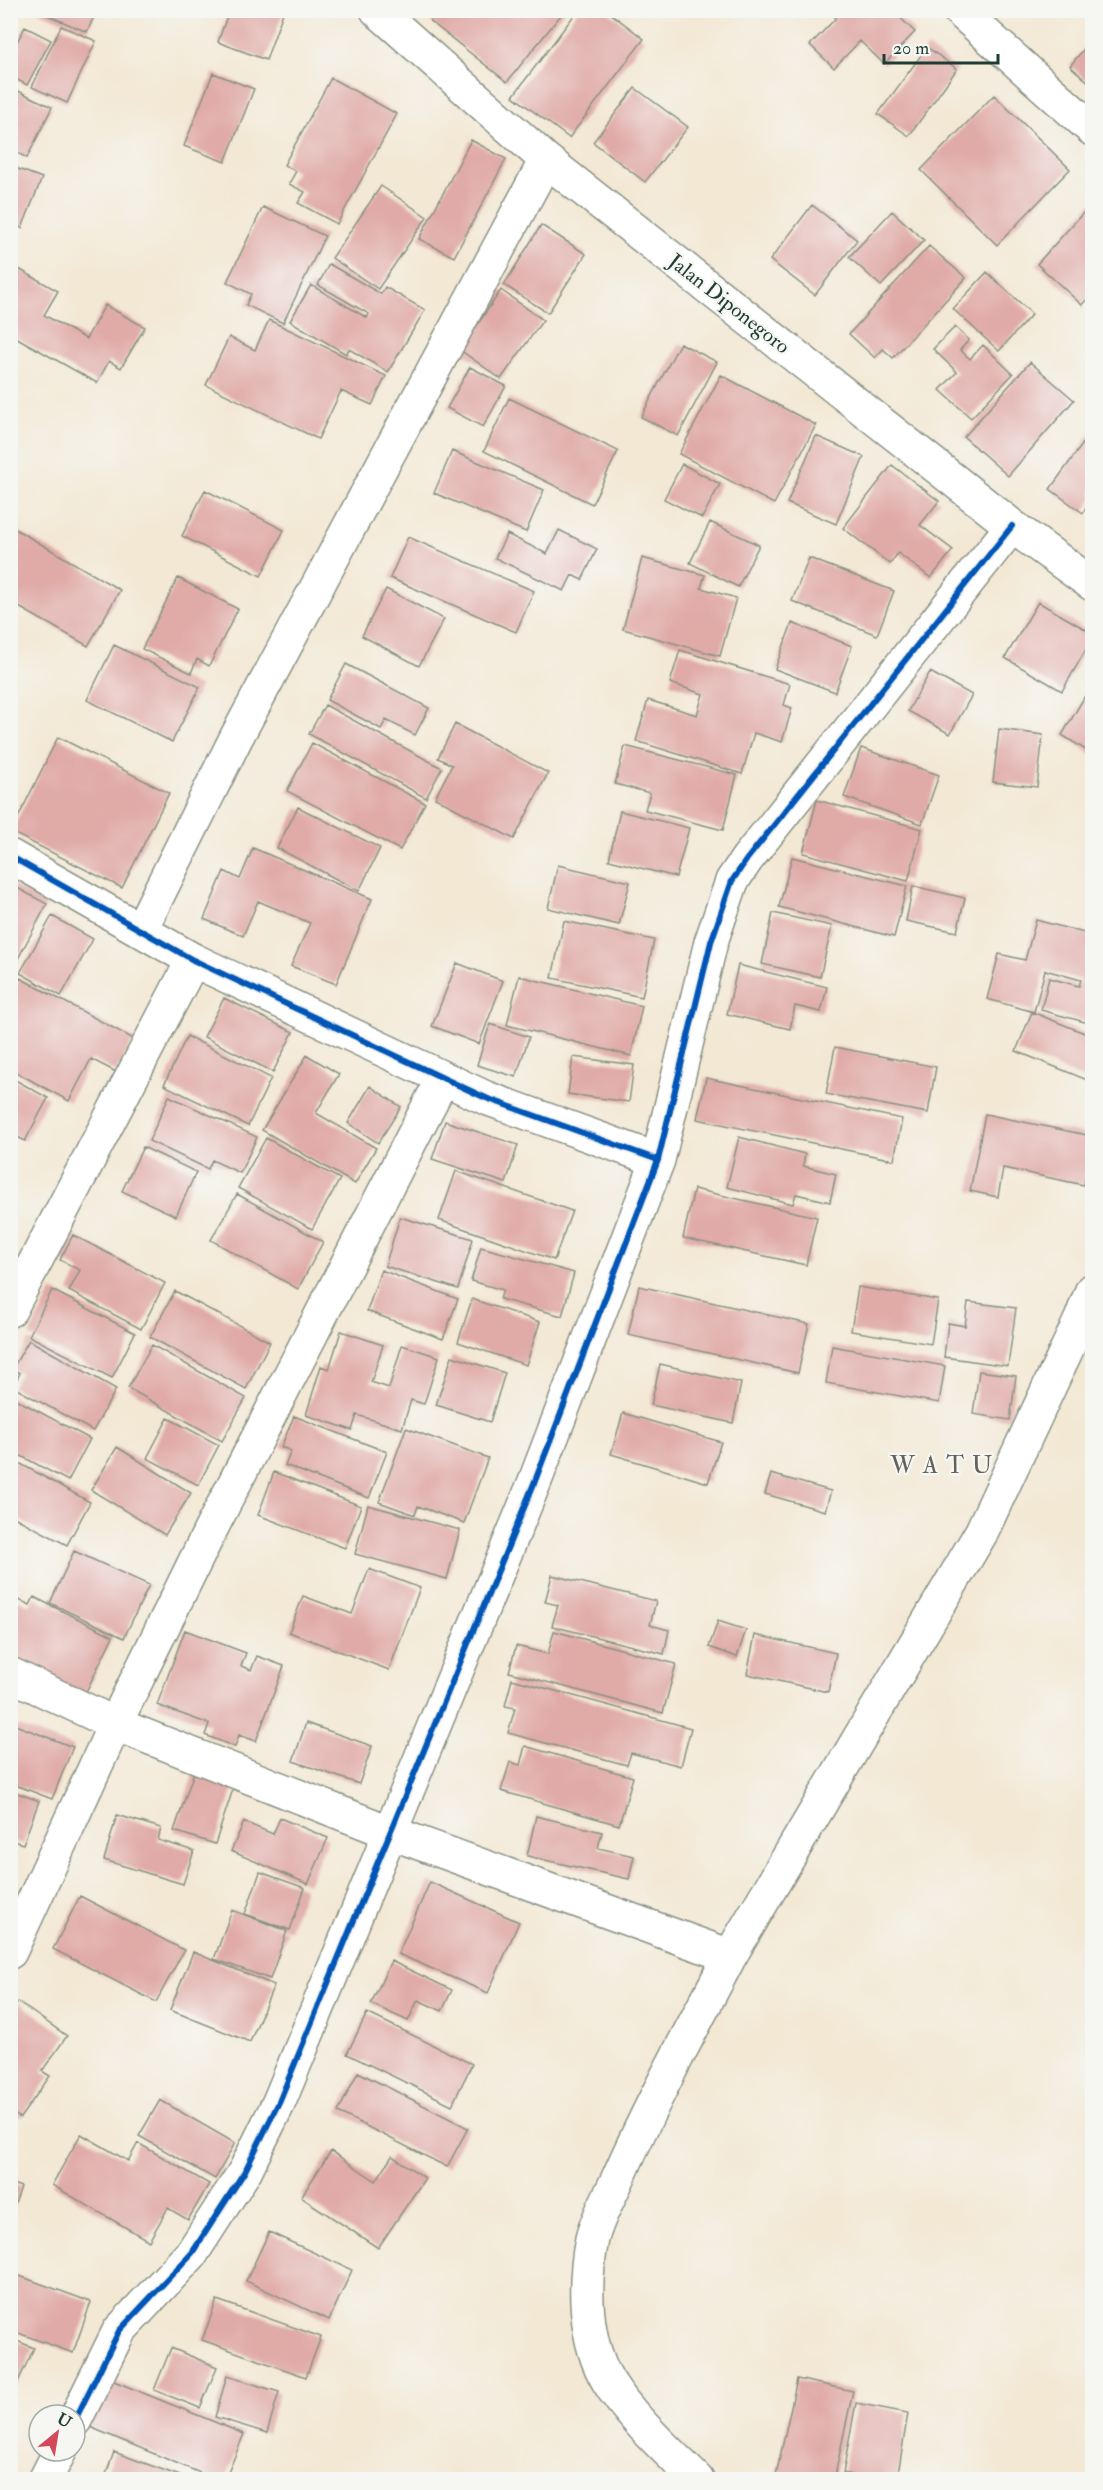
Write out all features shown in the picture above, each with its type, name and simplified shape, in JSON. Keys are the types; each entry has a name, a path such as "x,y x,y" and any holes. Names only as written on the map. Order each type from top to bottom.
{"street":[{"name":"Jalan Diponegoro","path":"377,10 546,160 1012,526 1092,584"},
{"path":"959,10 1092,129"},
{"path":"141,929 236,738 546,160"},
{"path":"83,2403 119,2331 192,2253 245,2171 279,2102 535,1481 658,1161 711,942 732,881 747,859 1012,526"},
{"path":"10,856 193,960 443,1078 486,1098 658,1161"},
{"path":"10,1310 193,960"},
{"path":"10,1952 116,1724 210,1532 443,1078"},
{"path":"697,2480 631,2412 608,2380 592,2342 587,2292 592,2238 635,2139 730,1956 981,1533 1092,1290"},
{"path":"10,1674 116,1724 389,1832 730,1956"},
{"path":"45,2480 54,2463"}],"building":[{"path":"35,10 97,10 87,32"},
{"path":"229,10 284,10 266,60 218,42"},
{"path":"438,10 565,10 507,82 430,21"},
{"path":"578,10 606,10 644,39 569,138 513,96"},
{"path":"827,10 892,10 915,32 884,64 860,41 834,68 810,45 836,18"},
{"path":"61,26 96,41 67,103 32,87"},
{"path":"25,27 51,40 27,85 10,76 10,55"},
{"path":"1092,39 1092,85 1070,66"},
{"path":"927,47 957,69 909,136 878,114"},
{"path":"213,73 254,89 225,162 184,146"},
{"path":"331,78 397,114 337,224 298,203 305,192 289,184 296,171 284,165"},
{"path":"10,87 52,107 27,158 10,149"},
{"path":"635,88 688,127 645,182 593,142"},
{"path":"994,95 1070,169 997,245 921,170"},
{"path":"471,140 506,159 454,257 419,239"},
{"path":"10,166 42,178 22,228 10,223"},
{"path":"381,186 427,217 378,289 332,258"},
{"path":"1092,203 1092,293 1082,305 1037,264"},
{"path":"812,205 857,240 815,295 770,260"},
{"path":"263,207 325,236 283,323 246,305 251,294 227,282"},
{"path":"892,211 924,240 881,286 849,257"},
{"path":"541,225 586,254 548,313 504,285"},
{"path":"929,246 966,278 893,358 883,349 875,358 849,334"},
{"path":"10,264 58,291 44,315 86,339 105,305 145,327 121,368 109,361 97,383 10,334"},
{"path":"329,264 381,294 385,287 425,310 388,372 349,349 346,354 290,321 311,285 367,318 369,314 318,285"},
{"path":"987,272 1032,314 999,351 953,309"},
{"path":"501,290 543,320 501,379 460,350"},
{"path":"269,320 386,376 372,405 341,391 318,439 206,385 229,337 255,350"},
{"path":"955,327 969,340 960,350 970,359 983,345 1013,374 971,418 940,390 957,372 933,349"},
{"path":"680,343 717,362 678,436 641,417"},
{"path":"1030,362 1074,400 1008,476 964,437"},
{"path":"470,367 506,386 483,427 447,408"},
{"path":"721,375 816,425 774,504 679,454"},
{"path":"509,398 618,451 592,504 484,451"},
{"path":"1092,431 1092,499 1083,513 1050,489"},
{"path":"816,436 864,457 836,524 787,503"},
{"path":"452,451 544,490 526,532 434,493"},
{"path":"682,464 720,484 702,518 664,499"},
{"path":"892,465 939,501 920,525 953,550 931,578 898,553 890,564 843,528"},
{"path":"205,490 284,530 261,576 182,536"},
{"path":"710,522 759,545 738,587 690,563"},
{"path":"10,526 120,590 88,646 10,602"},
{"path":"559,530 597,549 582,580 572,575 564,591 495,558 507,534 547,554"},
{"path":"408,537 534,591 516,632 390,578"},
{"path":"642,558 705,575 701,588 736,598 720,656 623,629"},
{"path":"809,558 894,591 877,635 792,601"},
{"path":"178,578 238,609 209,666 197,659 191,673 142,649"},
{"path":"386,589 444,619 419,666 362,636"},
{"path":"1038,602 1092,633 1092,639 1062,691 1005,658"},
{"path":"792,623 852,646 835,692 775,669"},
{"path":"114,645 200,687 172,742 87,700"},
{"path":"680,650 790,684 784,705 792,708 782,742 754,733 742,774 636,741 648,700 697,715 703,694 670,683"},
{"path":"346,664 429,708 415,735 386,720 381,729 327,700"},
{"path":"930,672 972,695 950,734 908,711"},
{"path":"1092,684 1092,754 1062,735"},
{"path":"325,705 442,768 426,798 309,734"},
{"path":"455,724 548,773 514,839 435,798 452,765 438,758"},
{"path":"999,729 1043,735 1037,787 993,782"},
{"path":"58,737 169,793 122,888 11,832"},
{"path":"312,743 425,803 400,850 287,791"},
{"path":"625,746 737,775 723,830 645,810 650,793 615,784"},
{"path":"861,748 939,775 922,824 844,797"},
{"path":"817,800 922,829 908,881 803,853"},
{"path":"298,807 380,848 359,891 277,848"},
{"path":"620,811 689,828 676,877 609,860"},
{"path":"253,848 372,899 336,984 291,966 310,923 258,901 243,936 204,919 224,871 240,879"},
{"path":"792,857 907,886 894,937 779,907"},
{"path":"558,865 630,882 619,925 548,908"},
{"path":"10,884 47,904 13,968 10,967"},
{"path":"913,886 965,898 957,932 906,921"},
{"path":"773,913 832,926 820,977 762,964"},
{"path":"52,916 93,939 61,996 20,973"},
{"path":"1036,920 1092,935 1092,1024 1041,1010 1049,978 1079,986 1081,980 1045,970 1034,1012 987,999 999,954 1025,960"},
{"path":"564,921 654,940 642,997 552,978"},
{"path":"457,963 503,981 479,1044 432,1026"},
{"path":"738,965 827,987 821,1012 795,1006 790,1029 727,1014"},
{"path":"519,976 642,1006 631,1056 507,1025"},
{"path":"20,978 134,1039 116,1072 91,1059 69,1101 10,1069 10,995"},
{"path":"224,998 293,1032 273,1072 204,1037"},
{"path":"1032,1012 1092,1036 1092,1082 1016,1051"},
{"path":"490,1024 529,1037 516,1077 477,1065"},
{"path":"187,1036 271,1078 248,1126 164,1085"},
{"path":"835,1047 936,1067 928,1113 826,1094"},
{"path":"307,1055 339,1074 316,1113 376,1148 355,1184 262,1130"},
{"path":"573,1057 634,1065 629,1102 568,1094"},
{"path":"10,1077 48,1098 25,1141 10,1133"},
{"path":"706,1078 902,1119 894,1160 697,1119"},
{"path":"370,1086 401,1107 378,1143 348,1123"},
{"path":"169,1096 257,1137 240,1173 212,1160 208,1169 149,1141"},
{"path":"985,1114 1092,1136 1084,1185 1003,1168 998,1197 970,1191"},
{"path":"445,1121 518,1145 506,1183 432,1159"},
{"path":"739,1137 805,1154 803,1166 836,1174 830,1202 796,1194 793,1204 727,1187"},
{"path":"266,1138 340,1179 312,1229 238,1188"},
{"path":"143,1147 196,1172 176,1216 122,1191"},
{"path":"456,1171 572,1211 554,1260 439,1220"},
{"path":"694,1189 817,1217 806,1265 683,1238"},
{"path":"237,1194 323,1242 298,1289 211,1240"},
{"path":"400,1217 473,1239 458,1289 385,1266"},
{"path":"73,1235 165,1283 141,1329 69,1291 80,1270 60,1260"},
{"path":"481,1247 574,1273 562,1316 500,1299 503,1290 471,1281"},
{"path":"381,1270 458,1299 443,1339 367,1311"},
{"path":"639,1286 809,1324 798,1373 628,1335"},
{"path":"858,1287 938,1300 931,1344 851,1331"},
{"path":"52,1290 135,1333 112,1378 29,1336"},
{"path":"175,1291 270,1342 246,1389 150,1337"},
{"path":"472,1299 540,1322 526,1365 458,1342"},
{"path":"968,1302 1016,1308 1008,1366 944,1357 948,1323 965,1326"},
{"path":"341,1331 383,1345 371,1382 389,1388 402,1345 439,1357 424,1404 411,1400 402,1429 357,1415 352,1430 306,1415 321,1366 329,1369"},
{"path":"29,1340 116,1389 93,1431 13,1387 20,1373 12,1369"},
{"path":"152,1345 246,1398 222,1441 128,1388"},
{"path":"832,1346 945,1366 939,1403 826,1383"},
{"path":"452,1356 505,1373 490,1422 436,1405"},
{"path":"660,1364 741,1383 733,1423 651,1405"},
{"path":"979,1371 1016,1376 1010,1420 973,1414"},
{"path":"10,1396 90,1439 68,1481 10,1450"},
{"path":"623,1413 721,1442 708,1483 611,1454"},
{"path":"294,1416 387,1452 369,1498 285,1465 291,1451 281,1447"},
{"path":"168,1418 219,1445 198,1485 147,1458"},
{"path":"406,1428 488,1458 464,1523 418,1506 415,1515 379,1502"},
{"path":"117,1447 191,1493 165,1535 91,1490"},
{"path":"10,1458 90,1502 67,1545 10,1515"},
{"path":"274,1472 361,1506 345,1548 258,1515"},
{"path":"771,1474 831,1491 825,1511 765,1494"},
{"path":"368,1505 460,1530 447,1579 355,1554"},
{"path":"74,1551 149,1585 124,1638 50,1603"},
{"path":"369,1569 420,1588 389,1670 289,1632 303,1596 352,1614"},
{"path":"552,1575 656,1601 650,1625 669,1630 664,1654 552,1626 558,1605 545,1602"},
{"path":"10,1596 30,1605 34,1597 113,1636 84,1696 10,1660"},
{"path":"718,1621 746,1630 737,1657 709,1647"},
{"path":"185,1630 246,1653 241,1666 251,1670 257,1656 284,1666 256,1741 239,1735 235,1747 205,1735 209,1724 157,1705"},
{"path":"554,1631 676,1664 663,1713 509,1672 516,1646 548,1654"},
{"path":"755,1635 836,1653 828,1692 747,1674"},
{"path":"512,1679 691,1728 681,1766 631,1753 627,1765 508,1733 515,1708 505,1706"},
{"path":"10,1723 73,1747 52,1799 10,1783"},
{"path":"306,1723 372,1746 359,1784 293,1761"},
{"path":"525,1746 633,1777 619,1825 501,1791 510,1762 520,1765"},
{"path":"194,1772 234,1786 215,1844 174,1831"},
{"path":"10,1790 39,1801 23,1844 10,1840"},
{"path":"117,1815 161,1828 158,1840 194,1851 183,1884 104,1860"},
{"path":"536,1816 602,1832 598,1848 634,1856 629,1879 527,1856"},
{"path":"280,1818 328,1838 308,1884 231,1851 244,1822 273,1834"},
{"path":"260,1872 305,1888 290,1930 245,1914"},
{"path":"430,1882 519,1922 488,1993 398,1954"},
{"path":"80,1896 184,1950 156,2002 53,1949"},
{"path":"232,1910 287,1931 270,1979 214,1959"},
{"path":"193,1952 274,1985 250,2042 170,2010"},
{"path":"391,1961 452,1990 442,2011 418,2000 408,2021 371,2004"},
{"path":"18,2002 67,2036 42,2071 50,2076 20,2118 10,2111 10,2013"},
{"path":"367,2013 472,2064 452,2105 347,2054"},
{"path":"358,2072 468,2128 447,2167 338,2112"},
{"path":"160,2100 235,2143 215,2179 139,2136"},
{"path":"81,2134 128,2161 138,2143 209,2184 188,2220 168,2208 149,2241 52,2185"},
{"path":"331,2151 376,2181 392,2156 425,2178 378,2248 301,2197"},
{"path":"10,2183 21,2187 11,2215 10,2215"},
{"path":"269,2232 352,2270 329,2320 246,2281"},
{"path":"14,2274 91,2302 73,2353 10,2330 10,2285"},
{"path":"217,2300 321,2337 306,2377 202,2340"},
{"path":"10,2338 34,2348 15,2388 10,2386"},
{"path":"171,2348 217,2367 200,2408 154,2390"},
{"path":"227,2376 279,2392 267,2433 215,2417"},
{"path":"104,2377 244,2434 225,2480 217,2480 87,2426 87,2420"},
{"path":"797,2379 853,2391 834,2480 775,2480"},
{"path":"856,2403 908,2413 897,2480 876,2480 843,2473"},
{"path":"114,2452 188,2479 188,2480 104,2480"}],"cycle path":[{"path":"10,856 193,960 443,1078 486,1098 658,1160 711,942 732,881 747,859 1012,526"},
{"path":"83,2403 119,2331 192,2253 245,2171 279,2102 535,1481 658,1160"}],"district":[{"name":"W A T U","path":"942,1465"}]}
